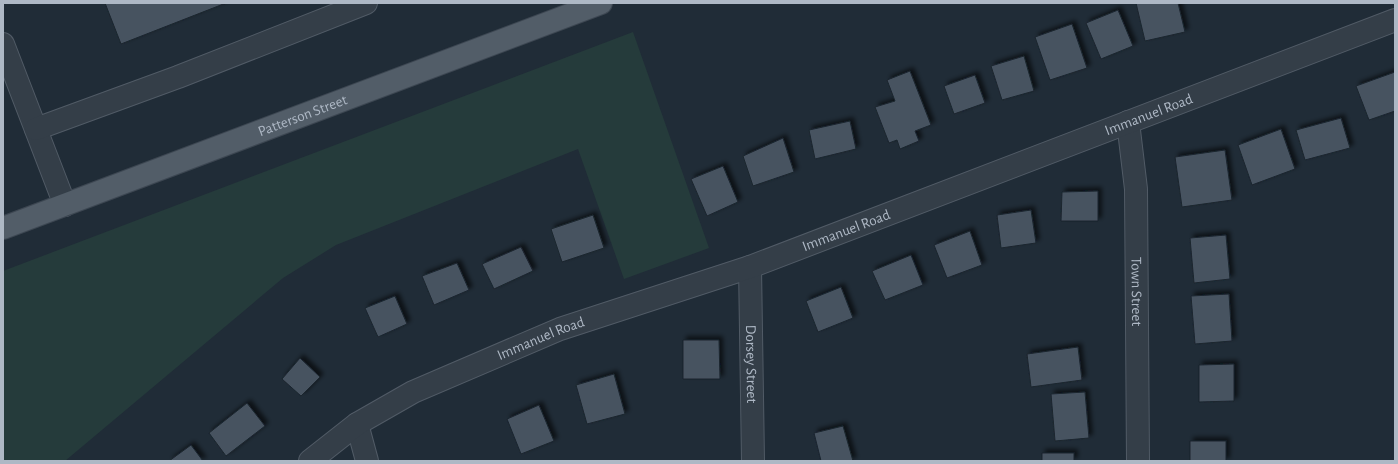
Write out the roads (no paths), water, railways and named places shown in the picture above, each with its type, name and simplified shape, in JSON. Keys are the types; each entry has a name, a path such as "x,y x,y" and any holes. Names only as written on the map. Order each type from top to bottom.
{"main road":[{"name":"Patterson Street","path":"3,228 575,8 601,3"}],"street":[{"path":"36,129 178,77 366,3"},
{"name":"Immanuel Road","path":"310,461 357,424 413,392 560,329 750,267 1395,20"},
{"path":"3,44 65,205"},
{"name":"Town Street","path":"1128,122 1136,189 1138,461"},
{"name":"Dorsey Street","path":"750,267 753,461"},
{"path":"357,424 367,461"}]}
